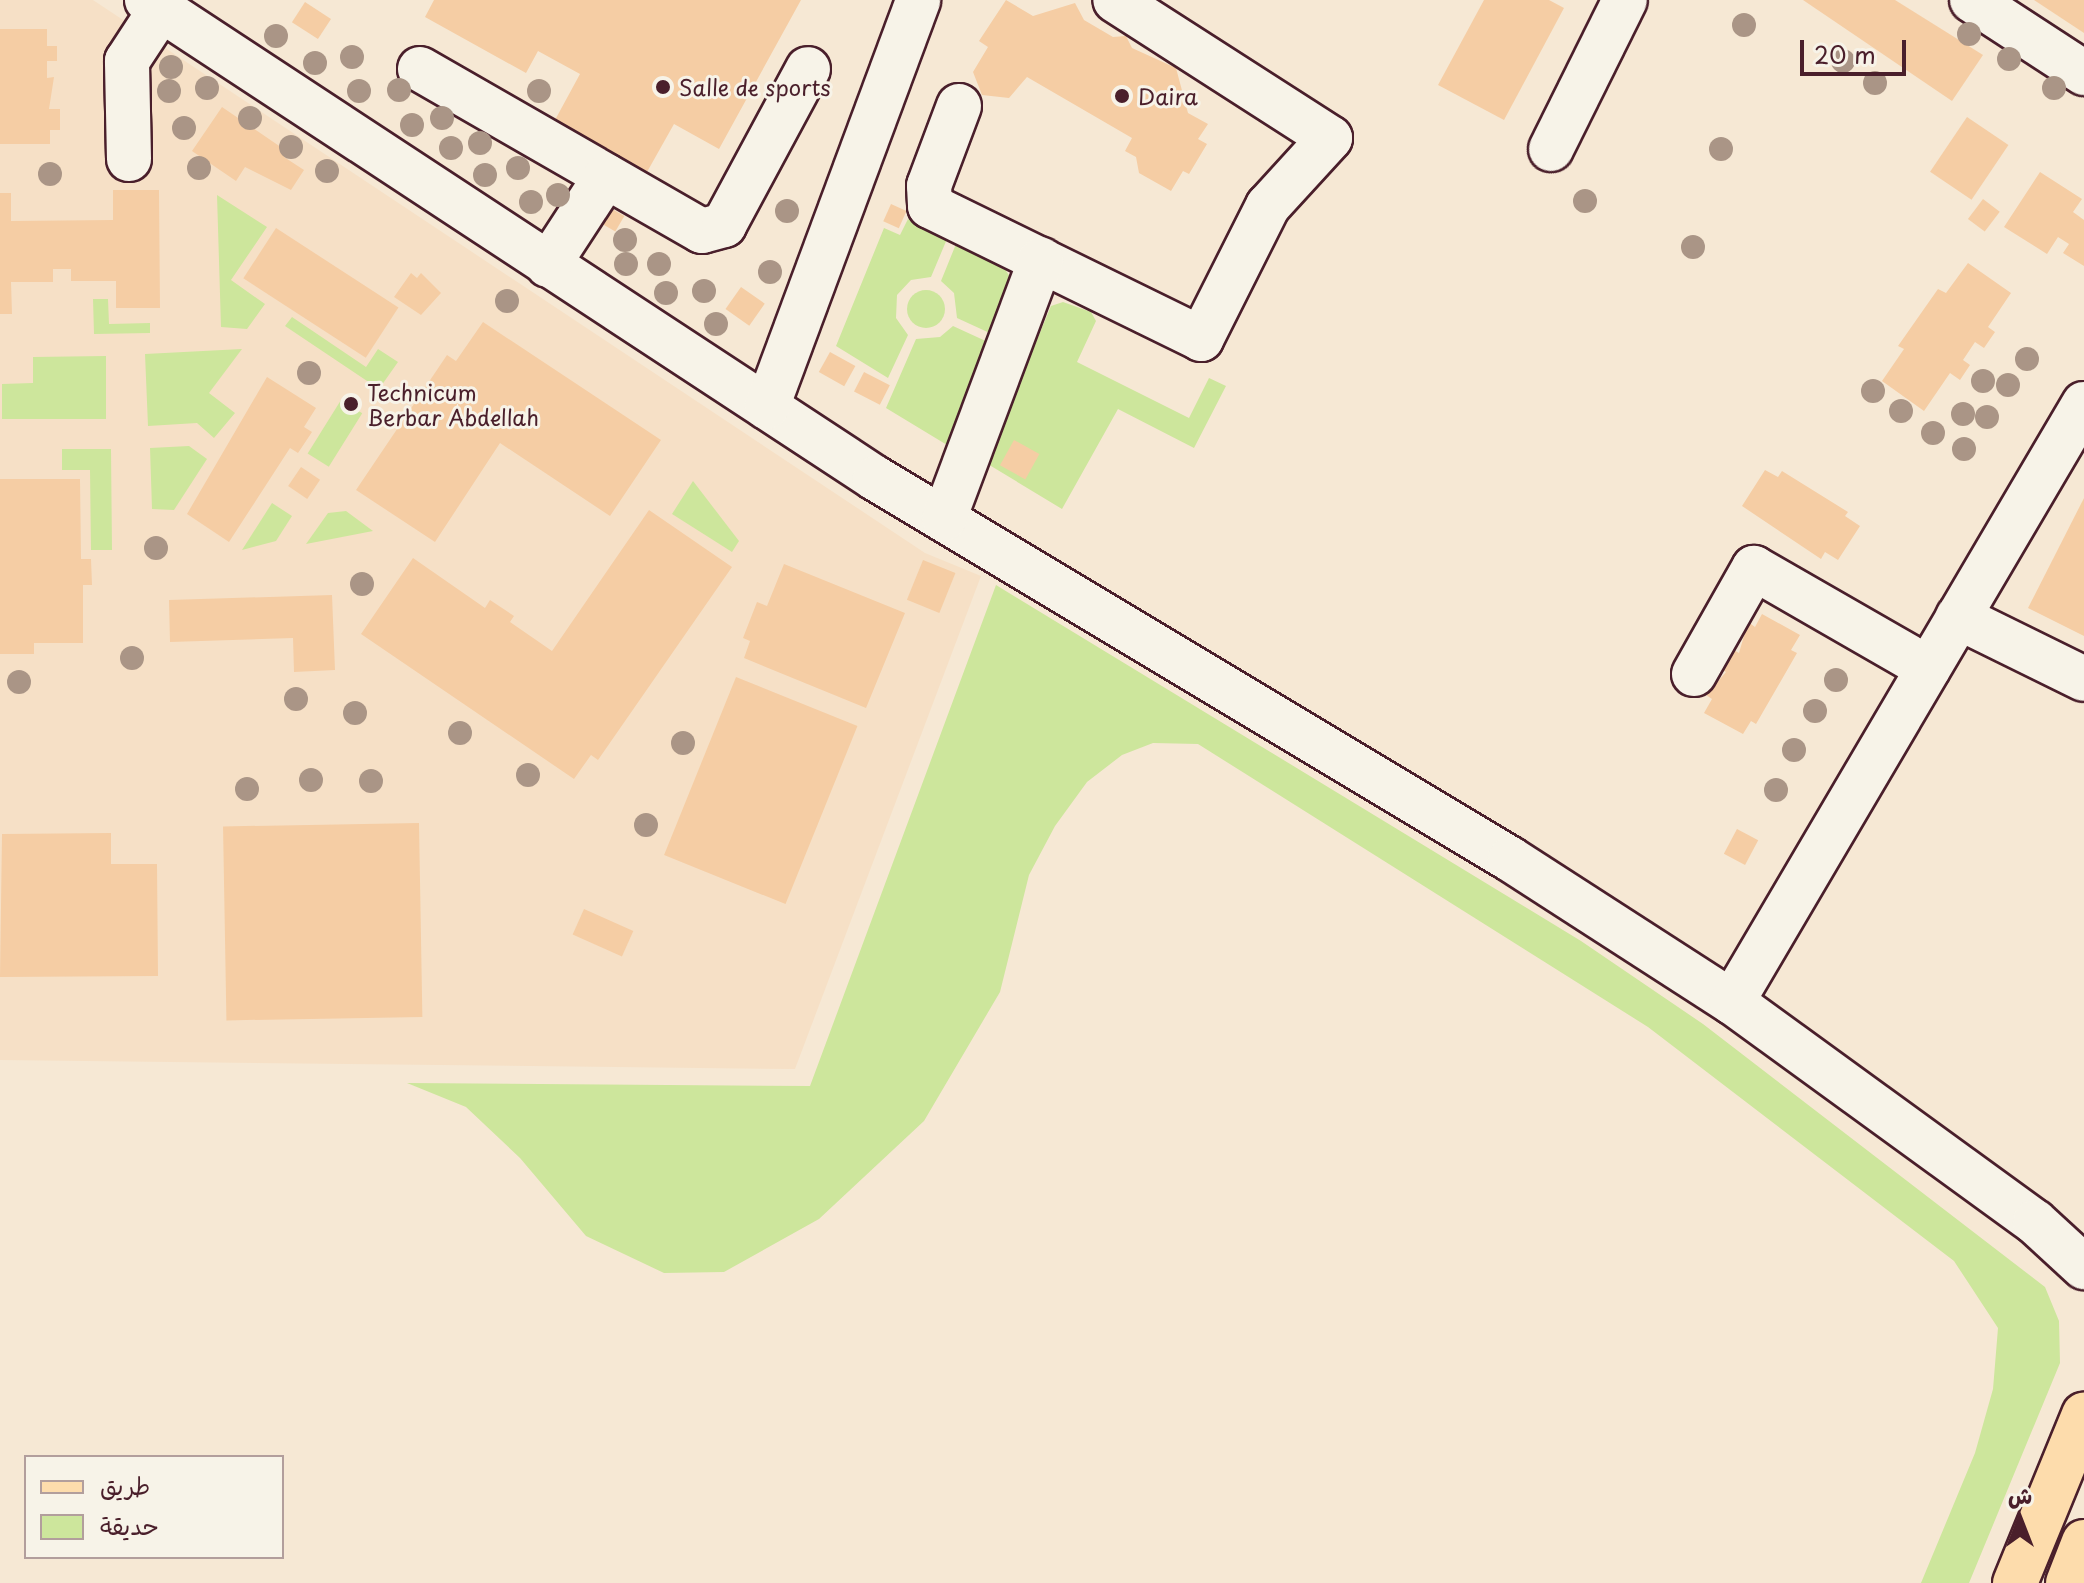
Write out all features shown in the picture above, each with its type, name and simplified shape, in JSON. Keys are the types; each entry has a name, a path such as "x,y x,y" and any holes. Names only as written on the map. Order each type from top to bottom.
{"main road":[{"path":"2015,1583 2084,1415"},
{"path":"2068,1583 2084,1542"}],"street":[{"path":"767,407 918,0"},
{"path":"959,106 929,186 930,206 1201,339 1268,206 1330,138 1115,0"},
{"path":"1551,149 1625,0"},
{"path":"1972,0 2084,73"},
{"path":"129,159 127,61 154,4 548,265 944,519 1510,859 1732,1002 2035,1222 2084,1267"},
{"path":"420,69 702,231 724,225 808,69"},
{"path":"548,265 606,176"},
{"path":"944,519 1041,260"},
{"path":"1732,1002 2084,404"},
{"path":"1694,674 1754,568 1928,668"},
{"path":"1958,617 2084,679"},
{"path":"2035,1222 2084,1236"}],"shaded area":[{"name":"Technicum Berbar Abdellah","path":"0,0 93,0 925,553 981,576 795,1069 0,1060"}],"green space":[{"path":"217,195 267,227 231,280 265,304 247,329 221,327"},
{"path":"908,219 947,239 931,277 911,280 897,295 896,318 908,335 888,378 836,346 884,228 900,235"},
{"path":"956,244 1001,263 1012,280 994,335 957,318 954,293 941,281"},
{"path":"926,290 940,295 945,309 940,323 926,328 912,323 907,309 912,295"},
{"path":"93,299 108,299 109,324 150,323 150,333 94,334"},
{"path":"1063,302 1091,312 1096,321 1077,362 1189,418 1209,378 1226,386 1194,448 1118,409 1062,509 986,463 1051,306"},
{"path":"292,317 366,367 378,349 398,362 379,389 285,326"},
{"path":"953,326 990,343 952,448 886,408 916,339 940,337"},
{"path":"242,349 209,393 235,413 214,438 197,423 148,426 145,354"},
{"path":"106,356 106,419 2,419 2,384 33,383 33,357"},
{"path":"341,400 362,413 329,467 308,453"},
{"path":"189,446 207,459 174,510 152,509 150,448"},
{"path":"62,449 111,449 112,550 91,550 90,470 62,470"},
{"path":"693,481 739,541 732,552 672,514"},
{"path":"272,503 292,516 276,541 242,550"},
{"path":"346,511 373,531 306,544 328,513"},
{"path":"996,585 1581,941 1703,1024 2045,1287 2059,1321 2060,1363 1969,1583 1921,1583 1975,1453 1993,1389 1998,1328 1954,1261 1648,1027 1198,744 1153,743 1122,755 1087,782 1055,826 1029,875 1000,992 924,1121 819,1219 724,1272 664,1273 586,1236 520,1158 466,1107 407,1083 810,1086"}],"building":[{"name":"Salle de sports","path":"434,0 801,0 719,149 674,124 647,172 555,120 580,74 538,51 526,73 425,17"},
{"name":"Daira","path":"1006,0 1033,16 1075,3 1084,20 1113,37 1126,36 1132,48 1176,68 1188,113 1208,124 1198,139 1207,144 1189,174 1183,171 1171,191 1139,173 1136,157 1125,151 1132,138 1027,77 1009,98 982,95 973,72 988,47 979,41"},
{"path":"1484,0 1549,0 1564,8 1504,120 1438,85"},
{"path":"1803,0 1895,0 1983,55 1952,101"},
{"path":"2034,0 2084,0 2084,33"},
{"path":"305,2 331,19 318,39 292,22"},
{"path":"0,29 47,29 47,46 57,46 57,61 47,61 47,78 54,77 49,109 60,109 60,130 50,130 50,144 0,144"},
{"path":"222,107 288,152 284,157 304,170 291,190 245,167 236,181 192,151"},
{"path":"1967,117 2008,145 1972,200 1930,172"},
{"path":"2040,172 2082,199 2073,212 2084,220 2084,266 2063,253 2069,244 2058,237 2047,254 2004,227"},
{"path":"113,190 159,190 160,308 116,308 116,281 71,281 71,269 53,269 53,282 11,282 12,314 0,314 0,193 11,193 11,221 113,220"},
{"path":"1983,199 2000,212 1985,232 1968,219"},
{"path":"891,204 907,211 899,228 883,221"},
{"path":"607,206 624,216 615,232 598,222"},
{"path":"276,228 398,308 366,358 243,278"},
{"path":"1968,263 2011,293 1988,327 1995,332 1984,348 1975,342 1963,360 1970,365 1960,380 1950,373 1924,411 1882,381 1904,349 1898,346 1938,289 1946,293"},
{"path":"411,273 417,278 421,273 441,293 421,315 394,297"},
{"path":"741,287 765,304 749,326 726,309"},
{"path":"483,322 661,440 610,516 500,443 435,542 356,490 447,355 456,361"},
{"path":"830,352 855,366 844,386 819,372"},
{"path":"864,372 890,385 880,405 854,392"},
{"path":"267,377 316,408 304,427 312,432 298,453 290,448 229,542 187,514"},
{"path":"1014,440 1039,454 1025,479 1000,465"},
{"path":"301,467 320,480 307,499 288,486"},
{"path":"1765,470 1778,477 1782,471 1848,512 1845,516 1860,526 1838,560 1825,552 1821,559 1742,506"},
{"path":"0,479 80,479 81,559 91,559 92,585 83,585 83,643 34,643 34,654 0,654"},
{"path":"2084,498 2084,636 2028,608"},
{"path":"649,510 732,567 598,760 591,755 574,779 361,634 413,558 485,608 490,600 514,616 510,622 552,651"},
{"path":"923,560 955,573 939,613 907,600"},
{"path":"784,564 905,613 866,708 744,658 750,641 743,638 757,602 767,606"},
{"path":"332,595 335,670 294,672 293,638 170,642 169,600"},
{"path":"1762,614 1800,635 1791,650 1797,653 1756,724 1751,721 1743,734 1704,713 1712,699 1706,695 1726,672 1719,668 1730,648 1739,653 1748,622 1755,627"},
{"path":"736,677 857,726 786,904 664,855"},
{"path":"419,823 422,1017 226,1020 223,826"},
{"path":"1737,829 1758,840 1745,865 1724,854"},
{"path":"111,833 111,864 157,864 158,976 0,977 2,834"},
{"path":"584,909 633,931 622,957 573,935"}],"place":[{"name":"Salle de sports","path":"663,87"},
{"name":"Daira","path":"1122,96"},
{"name":"Technicum Berbar Abdellah","path":"351,404"}]}
